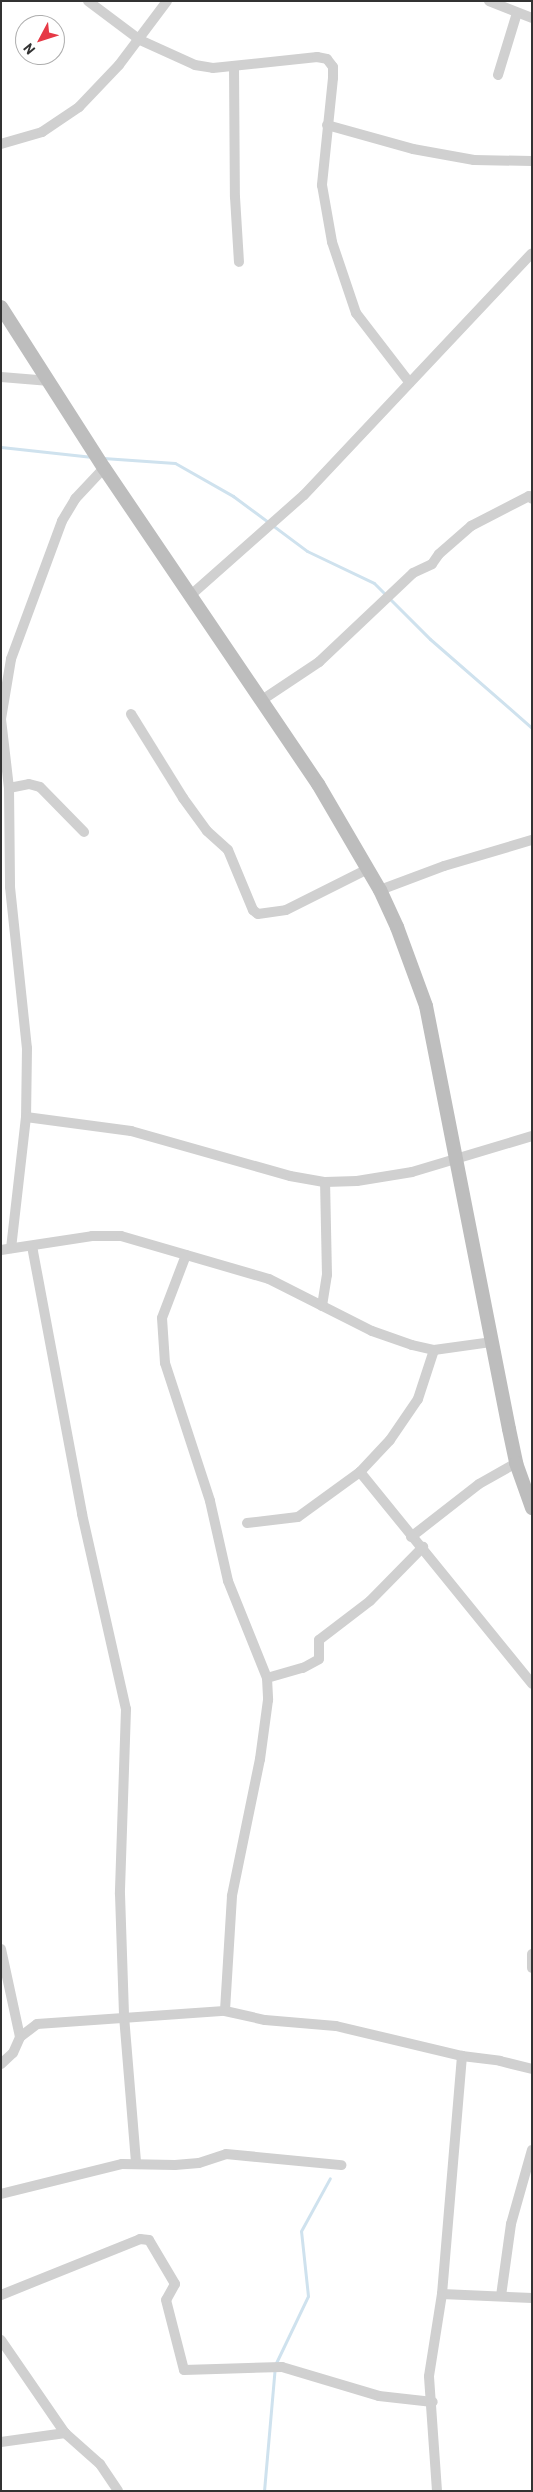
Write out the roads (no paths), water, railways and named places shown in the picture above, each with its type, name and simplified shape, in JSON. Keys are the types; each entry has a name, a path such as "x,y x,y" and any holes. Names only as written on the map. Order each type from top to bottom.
{"main road":[{"path":"1,307 102,465 192,594 318,784 380,890 417,976 426,1006 516,1463 532,1508"}],"street":[{"path":"88,1 140,40 195,65 234,66 317,58 327,59 333,67 333,78 322,185 338,264 356,313 410,383"},
{"path":"1,144 42,132 65,117 99,87 140,40 167,1"},
{"path":"489,1 532,18"},
{"path":"498,75 517,13"},
{"path":"234,66 234,197 239,262"},
{"path":"327,125 413,149 474,160 532,161"},
{"path":"192,594 282,516 532,253"},
{"path":"1,377 50,381"},
{"path":"102,465 75,499 62,521 10,660 1,719 9,788 4,814 6,886 27,1048 26,1117 6,1249 92,1236 121,1236 269,1279 372,1331 434,1350 492,1342"},
{"path":"262,700 319,662 413,573 432,564 439,554 471,526 528,496 532,500"},
{"path":"131,714 183,798 207,831 228,850 253,910 258,914 286,910 368,869"},
{"path":"9,788 29,784 40,787 84,832"},
{"path":"380,890 444,866 532,840"},
{"path":"26,1117 131,1131 290,1176 325,1182 378,1178 457,1160 532,1136"},
{"path":"322,1306 327,1274 325,1182"},
{"path":"32,1246 82,1514 126,1710 120,1894 124,2016 136,2163"},
{"path":"186,1255 162,1318 166,1362 210,1501 228,1581 267,1678 268,1700 260,1759 232,1896 225,2011"},
{"path":"247,1523 298,1517 360,1472 390,1440 418,1399 434,1350"},
{"path":"411,1537 479,1484 516,1463"},
{"path":"360,1472 411,1537 423,1547 532,1684"},
{"path":"267,1678 303,1668 319,1659 319,1640 370,1601 423,1547"},
{"path":"1,1949 20,2037"},
{"path":"532,1954 532,1968"},
{"path":"1,2064 13,2053 20,2037 43,2023 124,2016 225,2011 265,2020 336,2026 462,2056 500,2061 532,2070"},
{"path":"437,2491 430,2418 433,2402 429,2376 442,2294 462,2056"},
{"path":"500,2296 511,2224 532,2150"},
{"path":"1,2194 136,2163 175,2165 199,2162 226,2154 341,2165"},
{"path":"1,2295 140,2239 149,2240 175,2284 166,2300 184,2370 286,2368 378,2396 433,2402"},
{"path":"442,2294 532,2298"},
{"path":"1,2340 65,2433 100,2464 118,2491"},
{"path":"1,2442 65,2433"}],"waterway":[{"path":"1,447 92,457"},
{"path":"103,458 175,463 233,496 307,551 374,583 430,639 532,728"},
{"path":"264,2491 275,2365 308,2296 301,2231 330,2178"}]}
